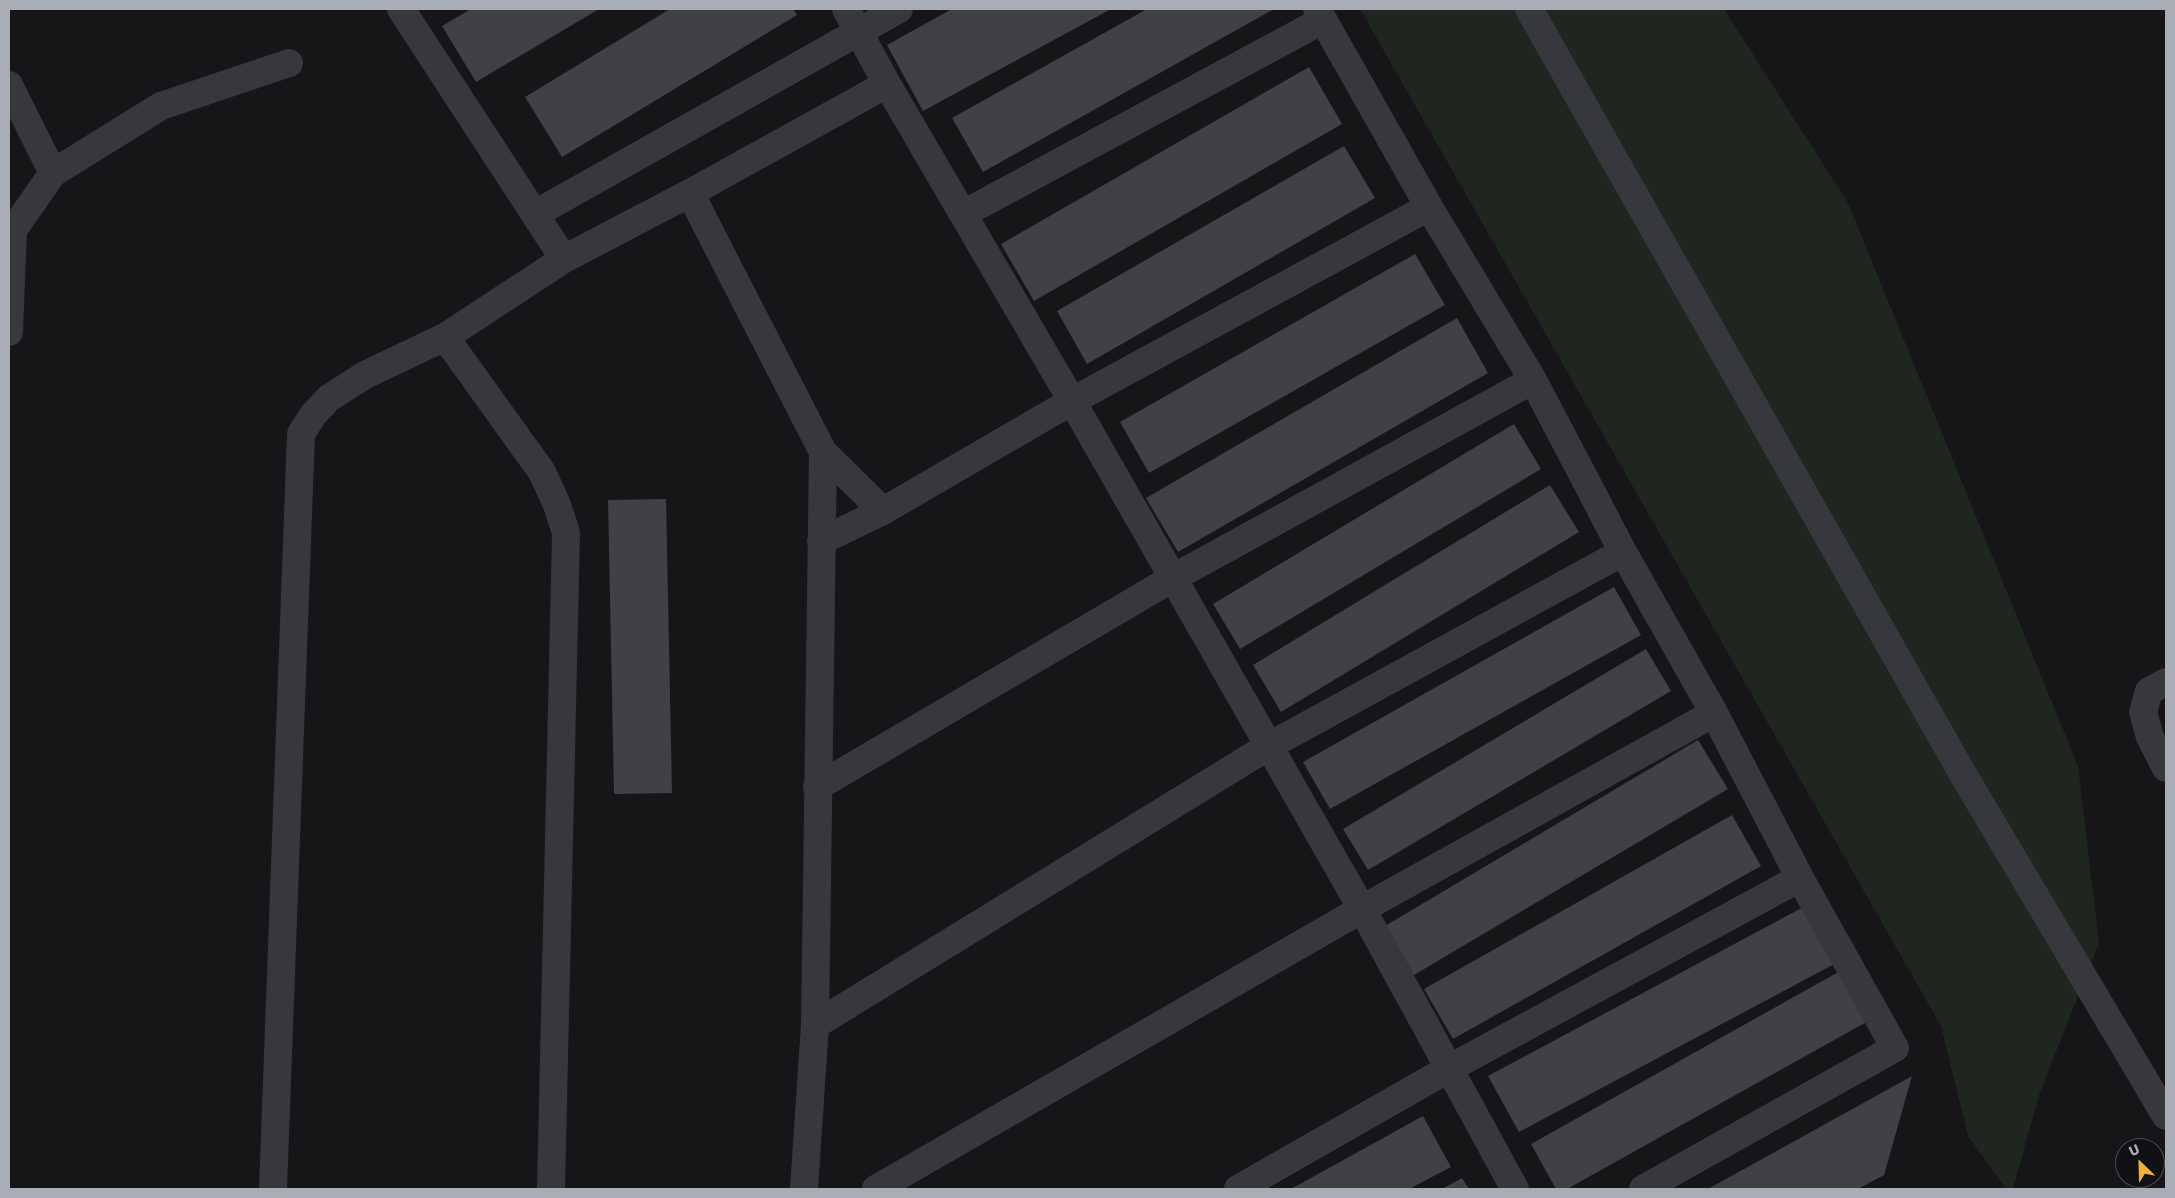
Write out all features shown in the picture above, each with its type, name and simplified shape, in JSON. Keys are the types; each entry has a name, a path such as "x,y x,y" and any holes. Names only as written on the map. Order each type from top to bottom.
{"street":[{"path":"402,9 564,259"},
{"path":"535,214 853,20 899,9"},
{"path":"1529,9 1964,776 2166,1116"},
{"path":"963,214 1320,14 1429,208 1533,380 1623,552 1714,713 1800,878 1895,1048 1642,1189"},
{"path":"853,20 887,84 1072,401 1362,909 1514,1189"},
{"path":"9,332 11,229 53,173 161,106 289,63"},
{"path":"273,1189 301,434 312,414 329,398 365,375 445,337 564,259 690,193 887,84"},
{"path":"9,85 53,173"},
{"path":"690,193 823,452 883,511"},
{"path":"821,541 883,511 1072,401 1429,208"},
{"path":"445,337 542,472 557,505 566,533 551,1189"},
{"path":"817,787 1173,578 1533,380"},
{"path":"804,1189 815,1025 823,452"},
{"path":"815,1025 1269,746 1623,552"},
{"path":"2166,682 2149,691 2143,712 2150,737 2166,768"},
{"path":"876,1189 1362,909 1714,713"},
{"path":"1238,1189 1450,1068 1800,878"}],"shaded area":[{"path":"1360,9 1724,9 1848,203 2078,766 2099,943 2039,1095 2013,1189 2006,1189 1968,1136 1941,1026"}],"building":[{"path":"471,9 599,9 476,82 442,26"},
{"path":"670,9 793,9 797,15 562,157 525,97"},
{"path":"952,9 1111,9 923,111 887,45"},
{"path":"1147,9 1274,9 983,172 952,118"},
{"path":"1309,67 1342,124 1034,301 1001,244"},
{"path":"1344,146 1375,198 1087,364 1057,311"},
{"path":"1415,254 1445,305 1149,473 1120,422"},
{"path":"1457,318 1488,373 1178,552 1146,498"},
{"path":"1514,424 1541,469 1240,649 1213,604"},
{"path":"1550,485 1579,532 1281,712 1253,665"},
{"path":"666,499 672,793 614,794 608,500"},
{"path":"1614,587 1641,635 1330,809 1303,762"},
{"path":"1646,649 1671,691 1368,870 1343,829"},
{"path":"1698,740 1728,789 1414,975 1385,926"},
{"path":"1732,815 1761,866 1453,1039 1424,989"},
{"path":"1809,904 1840,961 1519,1132 1488,1076"},
{"path":"1842,970 1870,1020 1567,1189 1556,1189 1531,1144"},
{"path":"1912,1076 1884,1175 1858,1189 1708,1189"},
{"path":"1423,1116 1451,1167 1409,1189 1291,1189"},
{"path":"1462,1178 1469,1189 1442,1189"}]}
